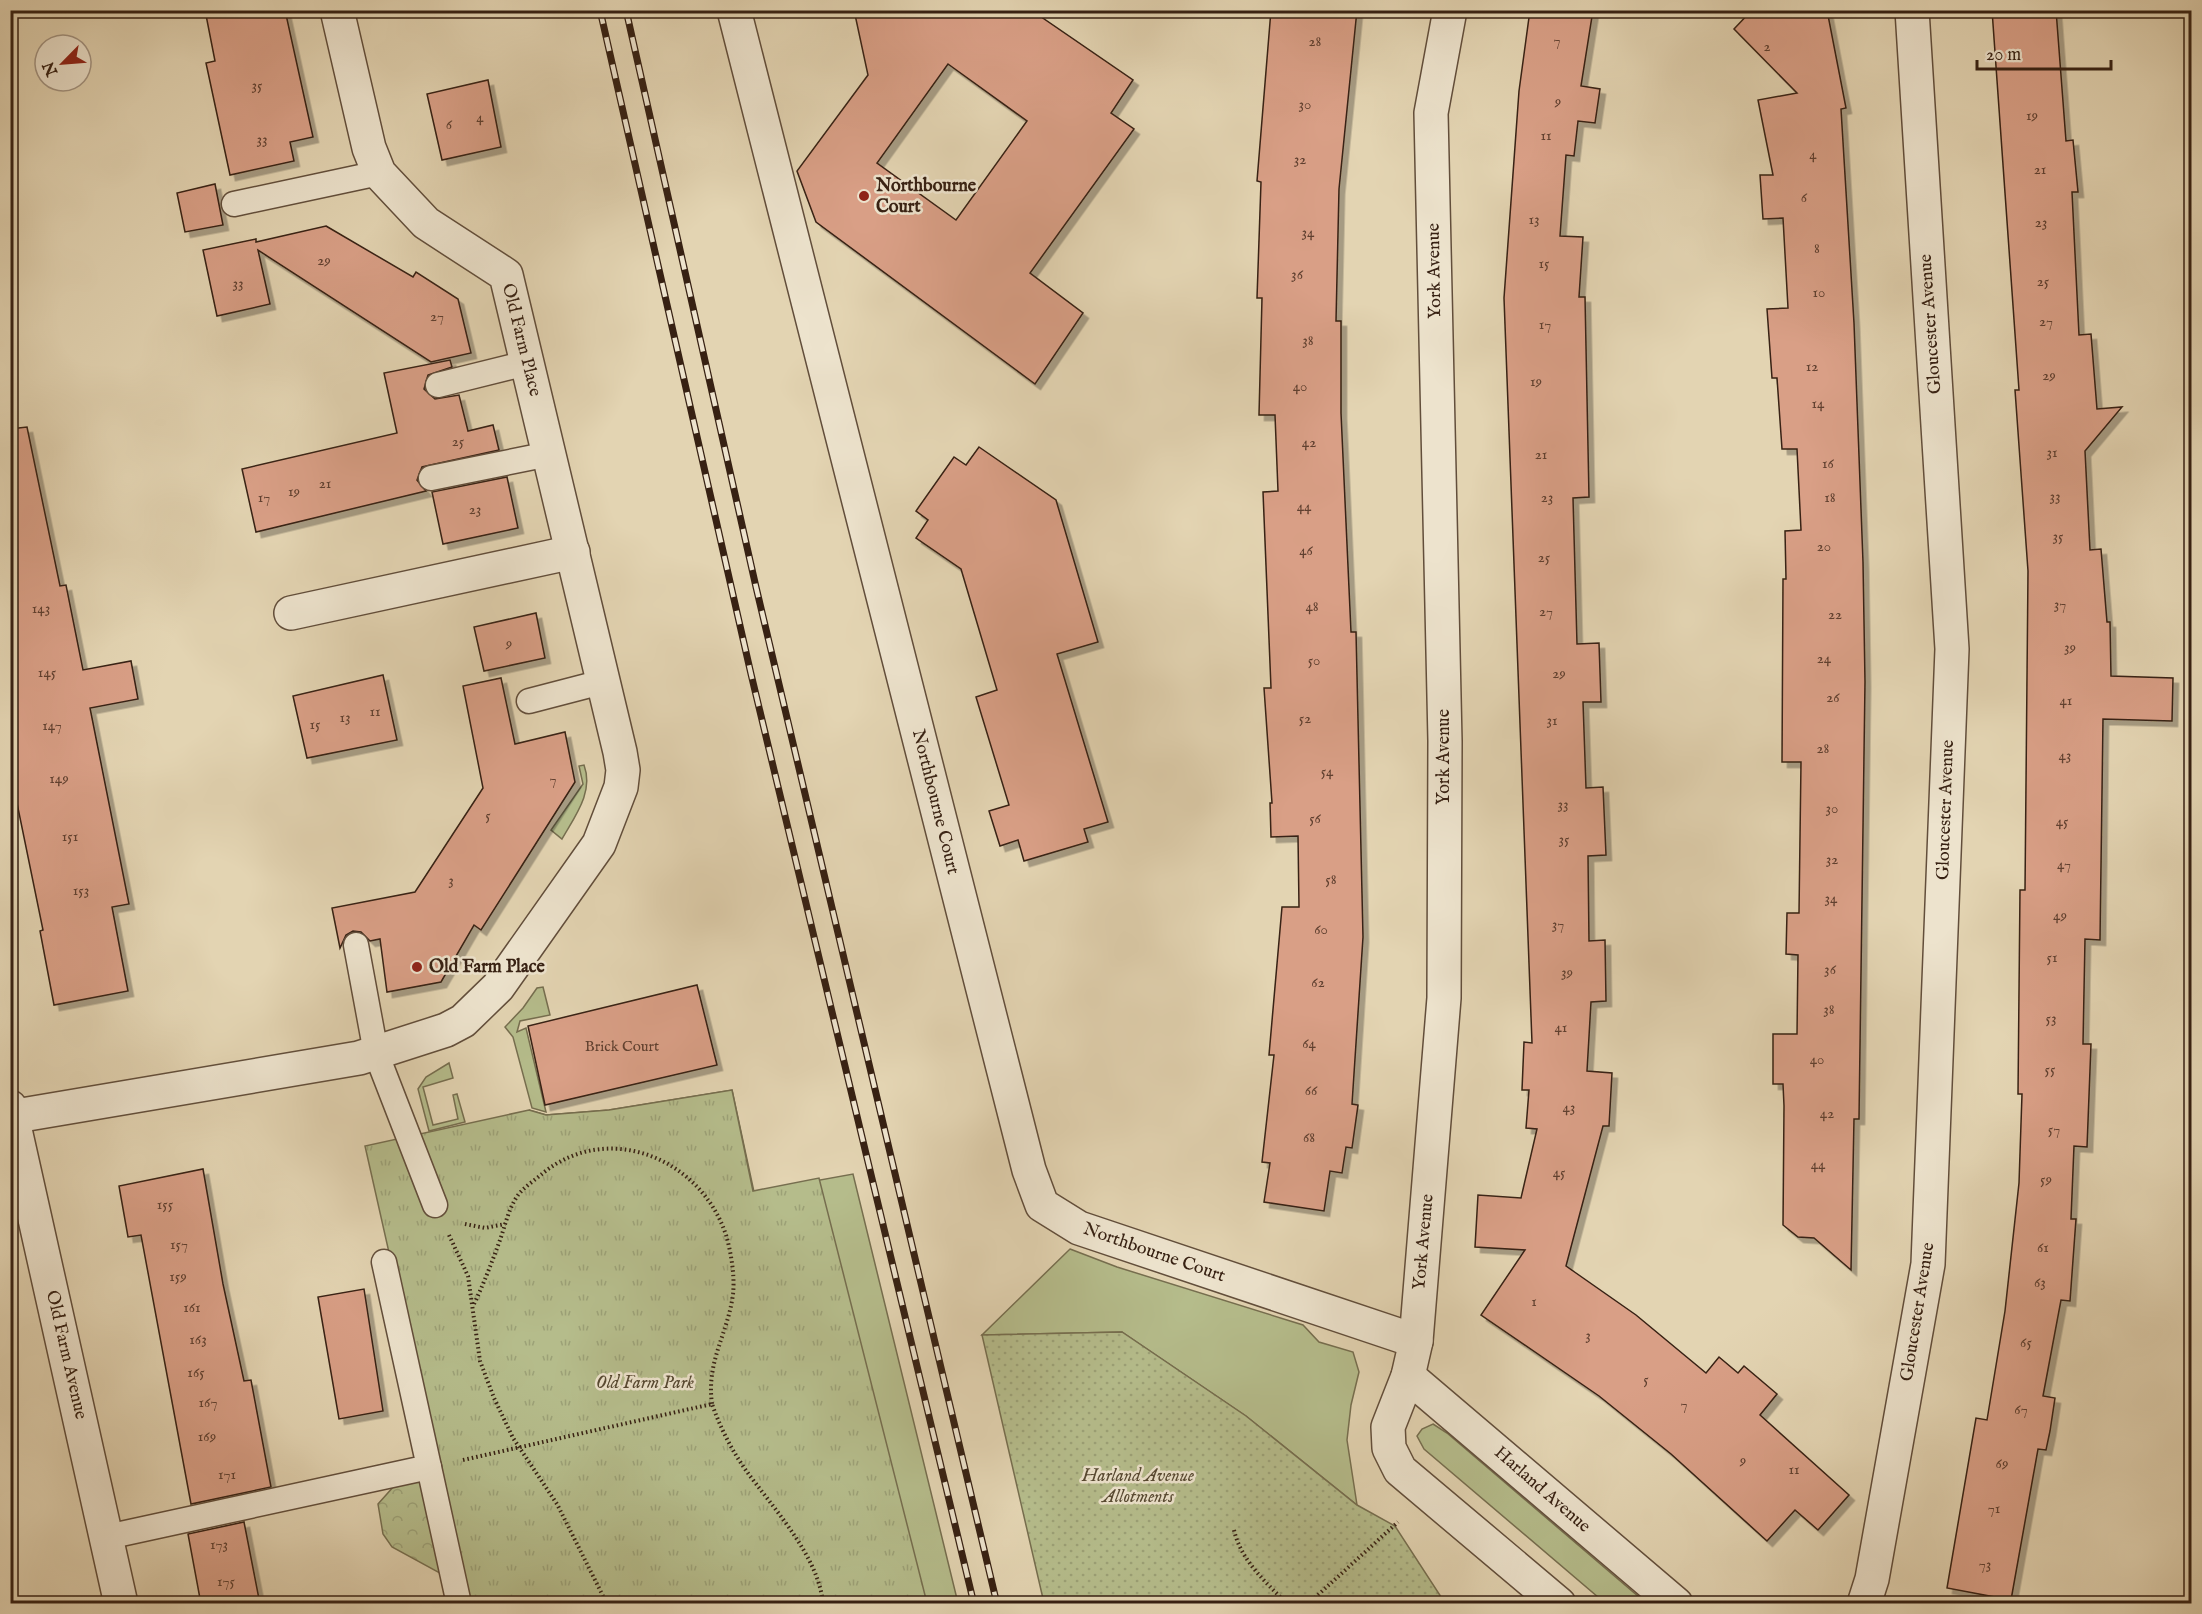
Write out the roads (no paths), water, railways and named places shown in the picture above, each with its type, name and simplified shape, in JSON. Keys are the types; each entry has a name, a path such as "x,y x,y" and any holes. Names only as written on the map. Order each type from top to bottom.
{"street":[{"name":"Old Farm Place","path":"11,1114 359,1058 446,1030 463,1021 478,1008 517,962 599,844 615,804 623,770 506,275 426,223 379,173 369,148 337,10"},
{"name":"Northbourne Court","path":"734,10 1029,1170 1042,1205 1079,1228 1416,1341"},
{"name":"York Avenue","path":"1450,10 1431,113 1445,741 1444,998 1416,1341 1408,1376 1388,1427 1389,1448 1400,1470 1559,1604"},
{"name":"Gloucester Avenue","path":"1864,1604 1872,1579 1928,1264 1952,649 1912,10"},
{"path":"291,613 573,552"},
{"name":"Old Farm Avenue","path":"11,1114 121,1604"},
{"name":"Harland Avenue","path":"1408,1376 1676,1604"}],"lane":[{"path":"234,204 379,173"},
{"path":"438,385 527,363"},
{"path":"431,478 549,454"},
{"path":"529,701 602,682"},
{"path":"356,945 376,1053 435,1205"},
{"path":"384,1262 459,1604"},
{"path":"107,1537 429,1467"}],"railway":[{"path":"600,10 751,674 974,1604"},
{"path":"626,10 756,587 997,1604"}],"place":[{"name":"Northbourne Court","path":"864,196"},
{"name":"Old Farm Place","path":"417,967"}],"park label":[{"name":"Old Farm Park","path":"645,1383"},
{"name":"Harland Avenue Allotments","path":"1138,1486"}]}
